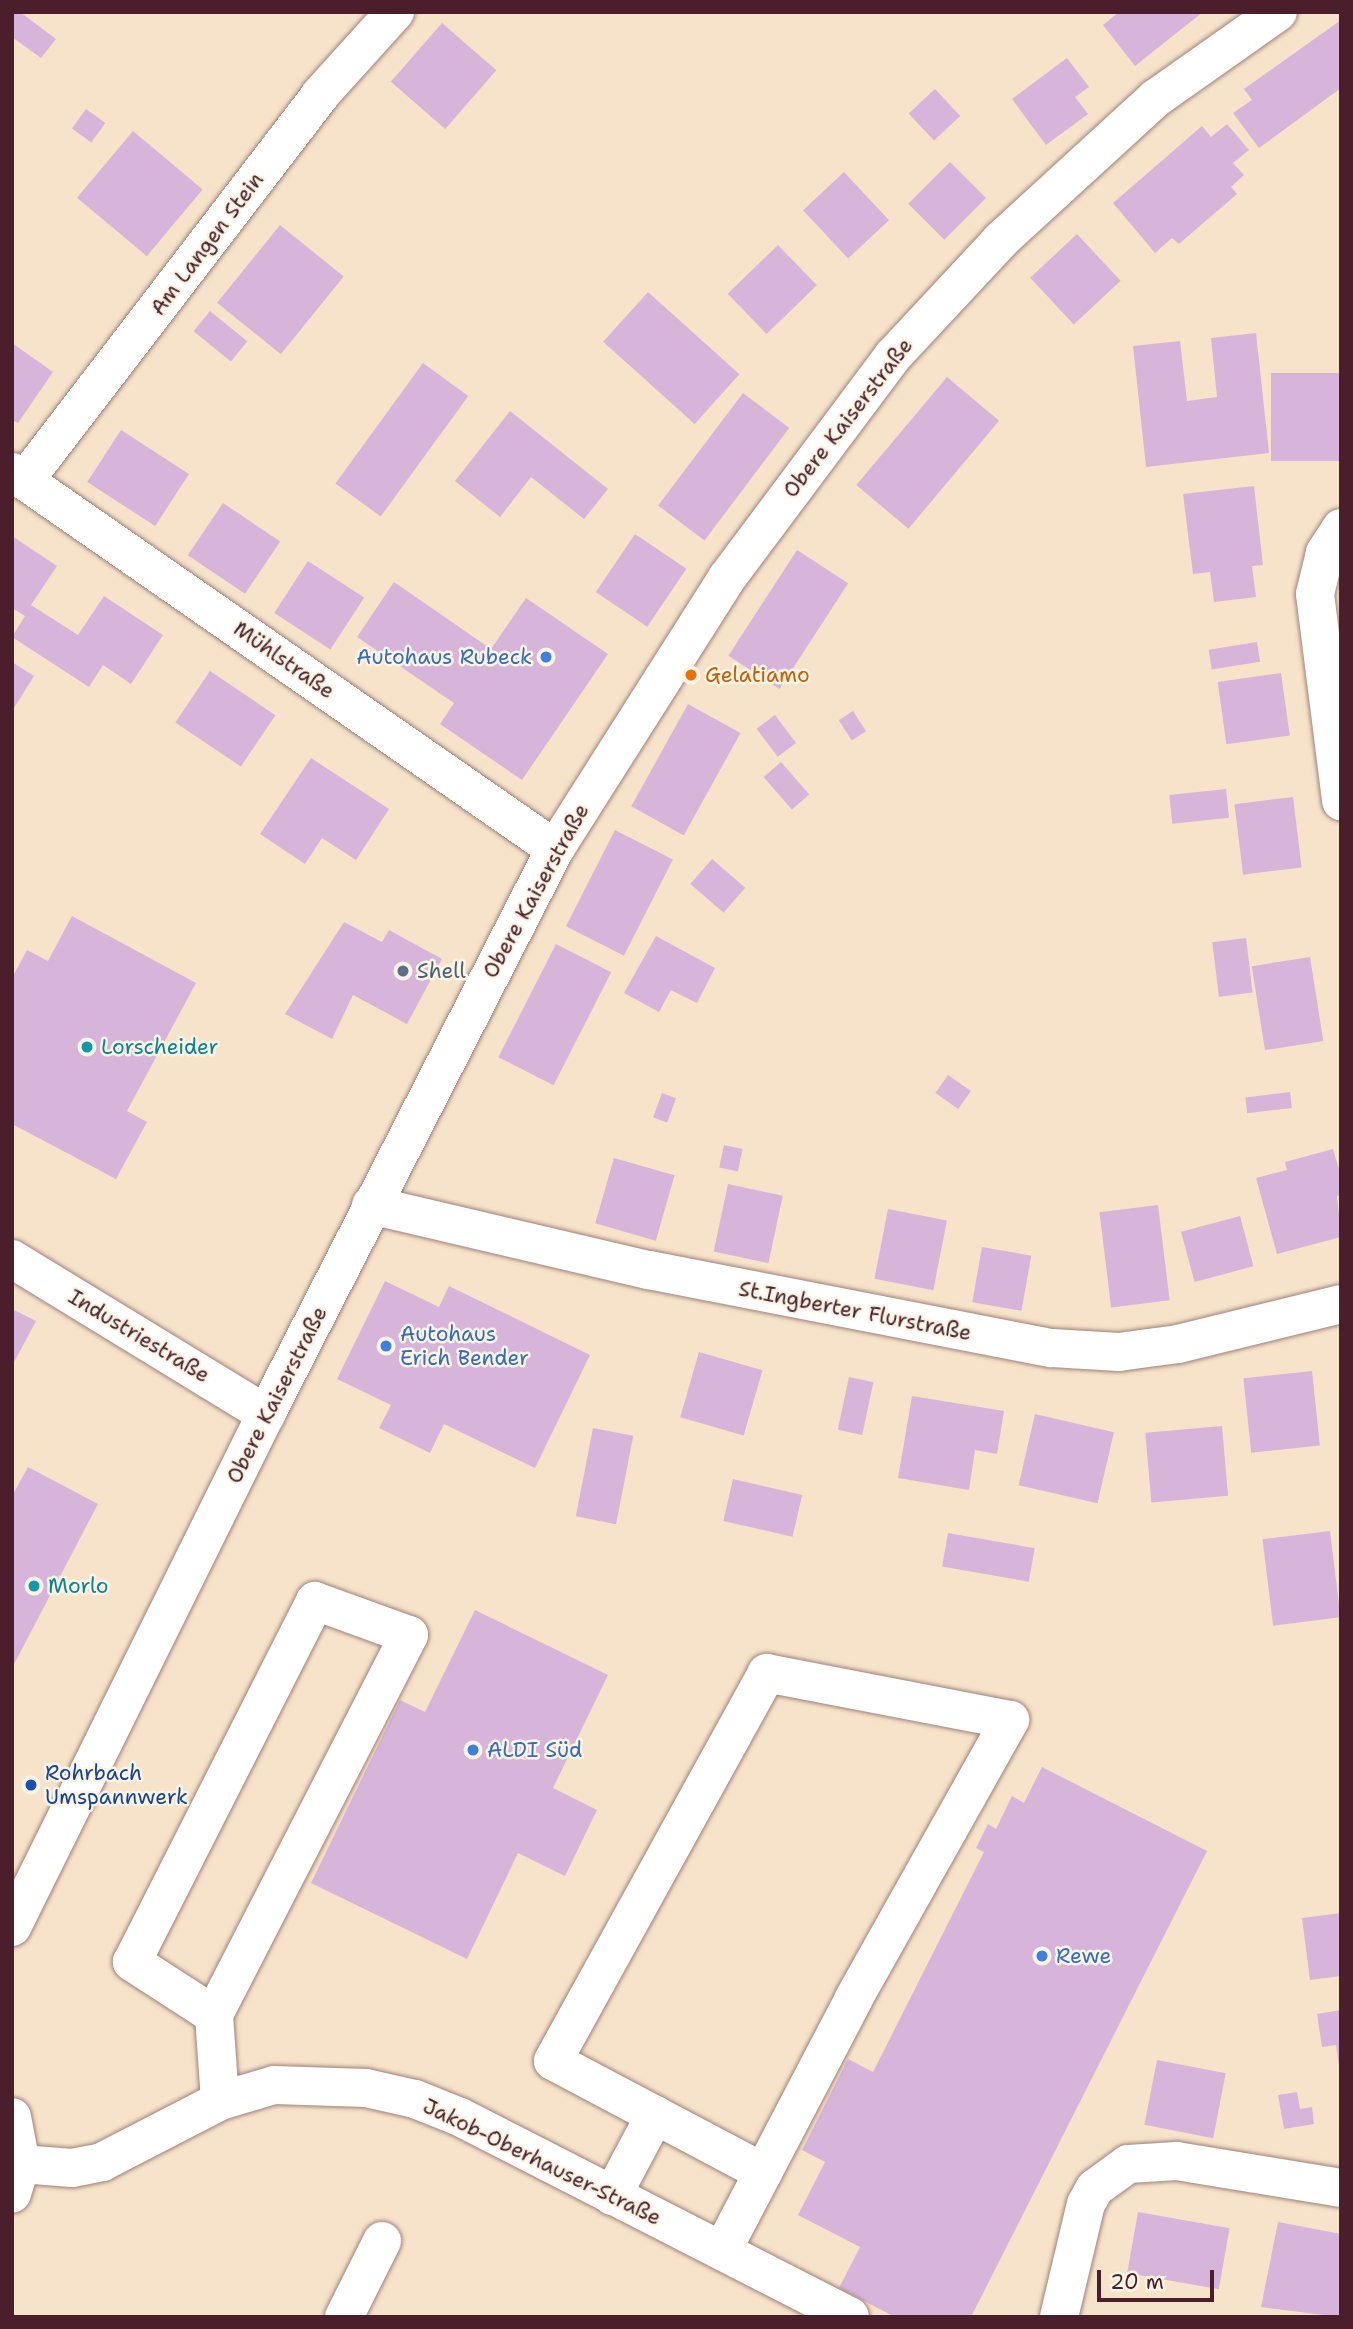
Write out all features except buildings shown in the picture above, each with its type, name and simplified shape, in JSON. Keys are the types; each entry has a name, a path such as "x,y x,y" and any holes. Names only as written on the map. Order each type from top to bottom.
{"street":[{"name":"Am Langen Stein","path":"19,476 320,94 395,12"},
{"name":"Obere Kaiserstraße","path":"12,1927 371,1205 555,849 727,578 893,356 1001,240 1156,98 1278,12"},
{"name":"Mühlstraße","path":"19,476 555,849"},
{"path":"1341,528 1325,553 1315,594 1341,801"},
{"name":"St.Ingberter Flurstraße","path":"371,1205 649,1270 1052,1348 1119,1352 1178,1344 1340,1309"},
{"name":"Industriestraße","path":"12,1259 266,1414"},
{"path":"214,2015 132,1962 315,1601 409,1635 214,2015 220,2101"},
{"path":"723,2251 763,2172 1010,1720 767,1673 553,2061 763,2172"},
{"name":"Jakob-Oberhauser-Straße","path":"17,2179 102,2162 220,2101 274,2085 317,2083 415,2099 460,2117 850,2317"},
{"path":"611,2196 655,2115"},
{"path":"12,2117 17,2179"},
{"path":"1059,2317 1086,2204 1095,2188 1128,2164 1177,2161 1341,2188"},
{"path":"344,2317 382,2241"}],"place":[{"name":"Autohaus Rubeck","path":"546,657"},
{"name":"Gelatiamo","path":"691,675"},
{"name":"Shell","path":"403,971"},
{"name":"Lorscheider","path":"87,1047"},
{"name":"Autohaus Erich Bender","path":"386,1346"},
{"name":"Morlo","path":"34,1586"},
{"name":"ALDI Süd","path":"473,1750"},
{"name":"Rohrbach Umspannwerk","path":"31,1785"},
{"name":"Rewe","path":"1042,1956"}]}
